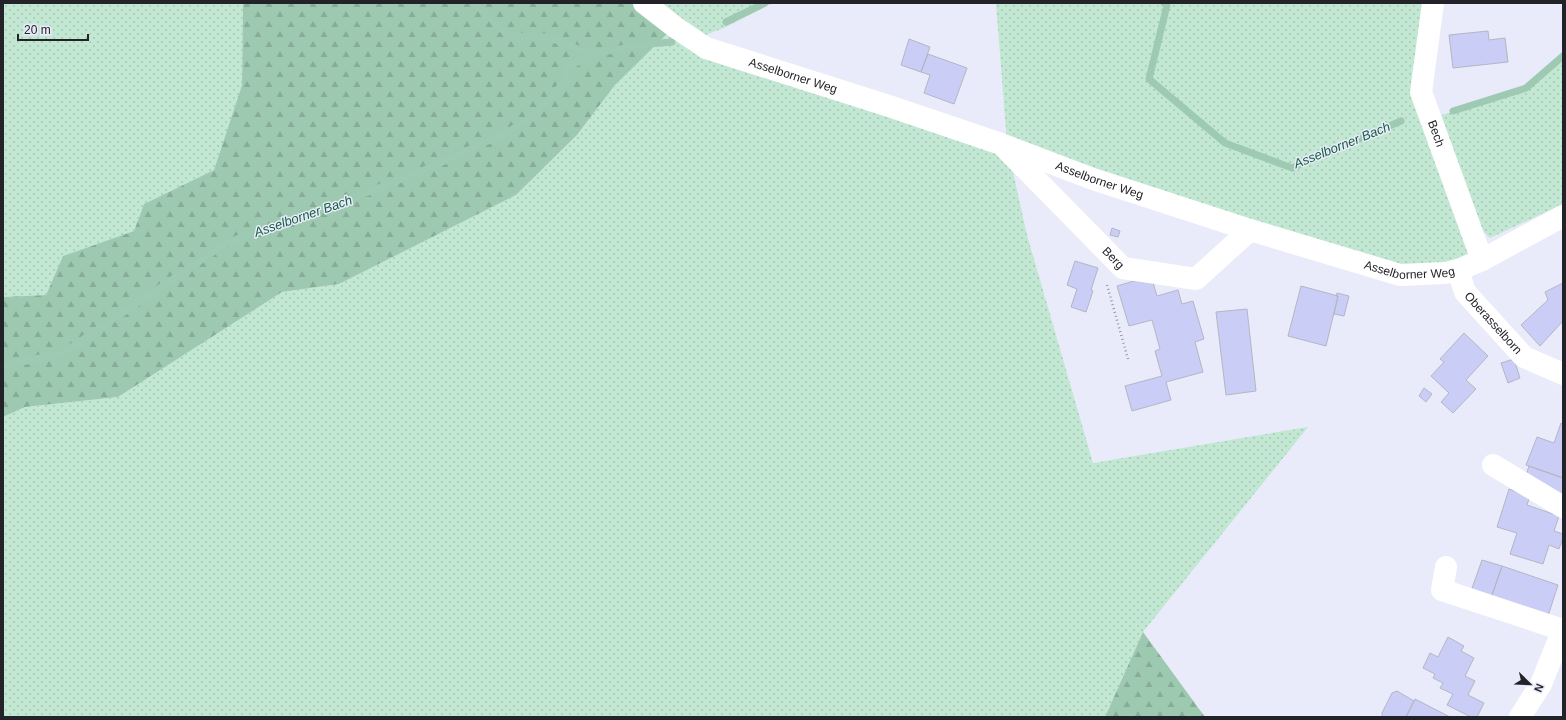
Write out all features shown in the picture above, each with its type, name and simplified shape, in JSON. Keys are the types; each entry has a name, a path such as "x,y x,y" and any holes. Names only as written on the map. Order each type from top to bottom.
{"street":[{"name":"Asselborner Weg","path":"644,3 675,27 706,48 892,107 1001,144 1093,179 1250,230 1400,275 1445,273 1458,270 1482,260 1563,216"},
{"name":"Bech","path":"1433,3 1422,92 1482,260"},
{"name":"Berg","path":"1001,144 1123,268 1196,280 1250,230"},
{"name":"Oberasselborn","path":"1458,270 1465,292 1524,356 1563,374"},
{"path":"1493,465 1563,507"},
{"path":"1446,567 1442,590 1563,630 1541,684 1520,717"}],"green space":[{"path":"3,3 243,3 242,85 214,170 144,204 134,231 63,256 46,295 3,297"},
{"path":"243,3 634,3 669,32 615,85 577,135 516,195 339,284 282,292 118,397 25,407 3,417 3,297 46,295 63,256 134,231 144,204 214,170 242,85"},
{"path":"653,3 773,3 724,28 700,37"},
{"path":"996,3 1430,3 1417,95 1471,259 1402,271 1007,143"},
{"path":"669,32 999,150 1010,159 1027,235 1093,463 1308,427 1143,632 1105,717 3,717 3,417 25,407 118,397 282,292 339,284 516,195 577,135 615,85"},
{"path":"1563,59 1563,204 1490,238 1483,231 1441,115 1527,90"},
{"path":"1143,632 1205,717 1105,717"}],"building":[{"path":"1488,31 1489,40 1505,38 1508,62 1453,68 1449,35"},
{"path":"909,39 930,47 921,72 901,65"},
{"path":"928,54 967,68 954,104 924,93 930,75 921,72"},
{"path":"1112,228 1120,231 1118,237 1110,235"},
{"path":"1075,261 1098,268 1091,290 1093,291 1086,312 1071,307 1077,289 1067,285"},
{"path":"1151,276 1157,296 1178,290 1182,304 1193,301 1204,339 1195,342 1203,372 1166,382 1171,400 1132,411 1125,386 1162,376 1155,351 1160,349 1152,320 1129,326 1117,286"},
{"path":"1563,283 1563,321 1540,346 1521,325 1548,300 1545,292"},
{"path":"1301,286 1338,296 1326,346 1288,336"},
{"path":"1337,293 1349,296 1344,316 1334,314 1338,296 1336,296"},
{"path":"1247,309 1256,391 1226,395 1216,312"},
{"path":"1464,333 1488,356 1466,380 1476,389 1453,413 1441,402 1449,393 1431,376 1444,362 1440,359"},
{"path":"1514,359 1520,378 1508,383 1501,363"},
{"path":"1424,388 1432,394 1426,402 1419,396"},
{"path":"1561,423 1563,424 1563,478 1526,465 1537,437 1554,443"},
{"path":"1529,466 1563,478 1563,498 1526,475"},
{"path":"1509,489 1530,496 1527,505 1559,516 1554,531 1563,534 1563,538 1559,549 1549,545 1543,564 1510,554 1517,533 1497,527"},
{"path":"1482,560 1502,566 1490,601 1470,594"},
{"path":"1502,566 1558,585 1547,619 1490,601"},
{"path":"1448,637 1464,646 1461,651 1474,658 1465,676 1475,681 1468,695 1484,703 1477,717 1471,717 1447,705 1453,694 1440,688 1443,683 1433,678 1435,674 1423,668 1430,653 1438,657"},
{"path":"1397,691 1414,701 1406,717 1382,717 1382,713 1392,693"},
{"path":"1415,699 1450,717 1406,717"}],"waterway":[{"name":"Asselborner Bach","path":"474,3 509,36 549,37 590,54 649,44 672,42"},
{"name":"Asselborner Bach","path":"726,22 765,3"},
{"name":"Asselborner Bach","path":"1164,3 1167,5 1149,79 1225,143 1292,168 1401,121"},
{"name":"Asselborner Bach","path":"3,366 63,353 228,242 328,208 429,168 510,131 538,112 565,81 567,67 584,59 588,53"},
{"name":"Asselborner Bach","path":"1453,111 1526,88 1563,56"}]}
